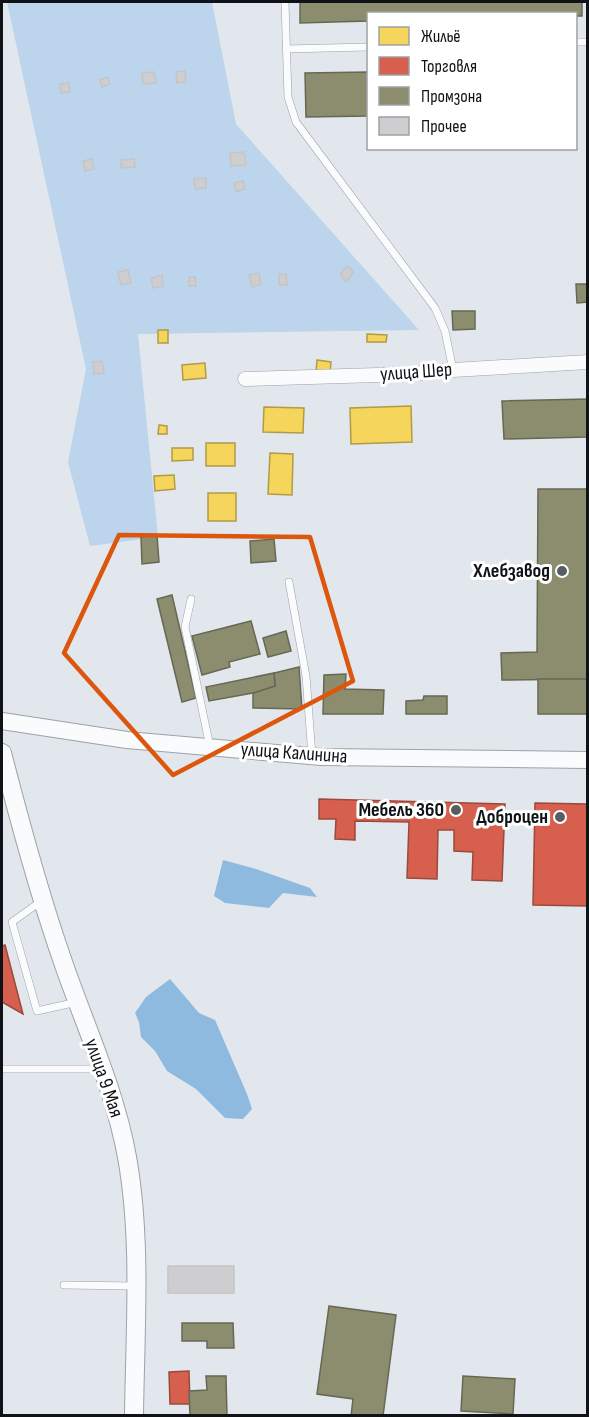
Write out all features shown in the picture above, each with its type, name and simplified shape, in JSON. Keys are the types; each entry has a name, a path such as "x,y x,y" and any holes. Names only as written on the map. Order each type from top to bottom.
{"main road":[{"name":"улица 9 Мая","path":"2,753 12,806 42,900 119,1121 132,1185 136,1286 134,1416"}],"street":[{"name":"улица Шер","path":"245,379 410,374 588,362"},
{"name":"улица Калинина","path":"2,721 127,740 312,756 588,760"}],"lane":[{"path":"285,2 288,97 296,122 435,308 445,330 453,370"},
{"path":"286,49 367,47"},
{"path":"289,582 306,676 312,756"},
{"path":"191,599 184,627 210,747"},
{"path":"42,900 12,922 37,1011 77,1002"},
{"path":"2,1069 102,1069"},
{"path":"64,1285 136,1286"}],"highlighted area":[{"path":"119,535 310,537 353,681 173,775 64,653"}],"shaded area":[{"path":"7,2 212,2 236,124 419,330 138,334 158,537 90,546 68,462 86,369"},
{"path":"223,860 310,888 317,897 283,893 269,908 225,903 214,896"},
{"path":"170,979 199,1013 215,1020 252,1109 243,1119 225,1118 196,1089 167,1071 155,1051 141,1037 135,1013 146,997"}],"building: Жильё":[{"path":"158,330 168,330 168,343 158,343"},
{"path":"367,334 387,335 386,342 367,342"},
{"path":"317,360 331,362 330,374 316,372"},
{"path":"205,363 206,378 183,380 182,365"},
{"path":"411,406 412,442 351,444 350,408"},
{"path":"264,407 304,408 303,433 263,432"},
{"path":"159,425 167,426 167,434 158,434"},
{"path":"206,443 235,443 235,466 206,466"},
{"path":"172,448 193,448 193,460 172,461"},
{"path":"270,453 293,454 292,495 268,494"},
{"path":"174,475 175,489 155,491 154,476"},
{"path":"208,493 236,493 236,521 208,521"}],"building: Торговля":[{"path":"319,799 505,804 502,881 472,880 473,852 454,851 454,830 438,830 437,879 407,878 409,822 355,821 355,840 335,839 336,819 319,819"},
{"path":"535,803 588,804 588,906 533,905"},
{"path":"5,945 23,1014 2,1002 2,946"},
{"path":"189,1371 190,1404 170,1404 169,1372"}],"building: Промзона":[{"path":"300,2 582,2 582,16 577,16 577,12 367,12 367,21 300,23"},
{"path":"367,72 367,116 306,117 305,73"},
{"path":"576,284 588,284 588,302 577,303"},
{"path":"452,311 475,311 475,329 453,330"},
{"path":"588,399 588,437 504,439 502,401"},
{"name":"Хлебзавод","path":"538,489 588,489 588,679 502,680 501,653 537,652"},
{"path":"157,535 159,562 142,564 141,537"},
{"path":"274,539 276,561 251,563 250,541"},
{"path":"172,595 196,698 182,702 157,599"},
{"path":"251,621 260,654 229,662 230,667 202,675 192,636"},
{"path":"286,631 291,651 268,657 263,638"},
{"path":"299,667 302,709 253,708 253,693 275,686 274,673"},
{"path":"274,673 275,686 253,693 209,701 206,687"},
{"path":"346,674 345,689 384,690 383,714 323,714 324,675"},
{"path":"538,679 588,679 588,714 538,714"},
{"path":"424,696 447,696 447,714 406,714 406,701 423,700"},
{"path":"329,1306 396,1315 383,1416 351,1416 353,1399 317,1394"},
{"path":"182,1323 233,1323 234,1348 207,1348 207,1341 182,1341"},
{"path":"206,1376 226,1376 227,1416 190,1416 189,1391 207,1390"},
{"path":"463,1376 515,1379 513,1414 461,1411"}],"building: Прочее":[{"path":"185,71 186,82 177,83 176,72"},
{"path":"154,72 156,83 143,84 142,73"},
{"path":"108,77 110,84 102,87 100,80"},
{"path":"69,83 70,92 61,93 60,84"},
{"path":"244,152 246,165 231,166 230,153"},
{"path":"92,159 94,169 85,171 83,161"},
{"path":"134,159 135,167 121,168 121,160"},
{"path":"206,178 206,188 195,189 194,179"},
{"path":"243,181 245,189 236,192 234,183"},
{"path":"347,266 354,272 346,282 340,274"},
{"path":"128,270 131,283 121,285 118,272"},
{"path":"259,273 261,284 252,287 249,275"},
{"path":"279,274 286,274 287,285 279,285"},
{"path":"162,275 163,286 153,288 151,278"},
{"path":"189,277 195,277 196,286 189,286"},
{"path":"102,361 104,373 94,374 93,362"},
{"path":"168,1266 234,1266 234,1293 168,1293"}],"place":[{"name":"Хлебзавод","path":"562,571"},
{"name":"Мебель 360","path":"456,810"},
{"name":"Доброцен","path":"560,817"}]}
